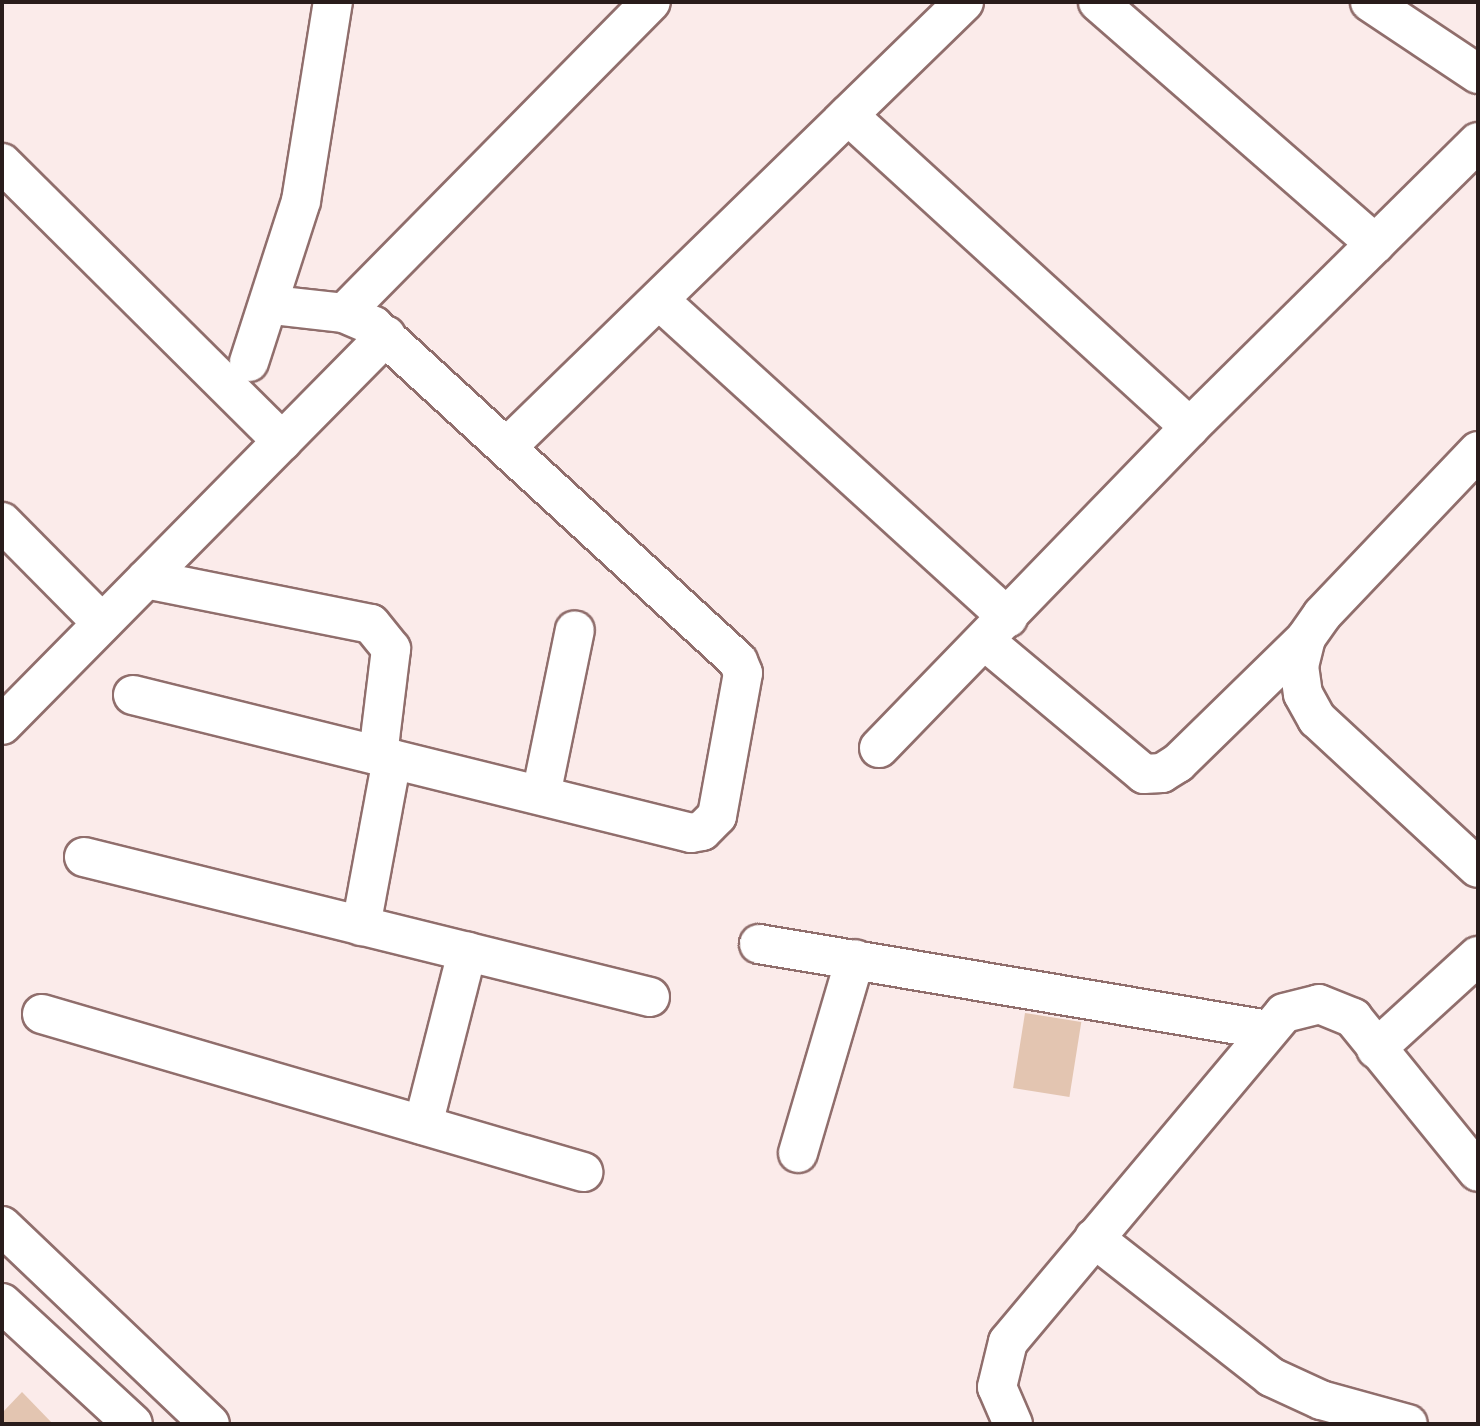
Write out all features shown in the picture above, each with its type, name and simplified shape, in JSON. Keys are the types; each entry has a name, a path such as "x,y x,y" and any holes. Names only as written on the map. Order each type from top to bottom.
{"street":[{"path":"249,362 271,305 315,133 333,2"},
{"path":"344,313 651,2"},
{"path":"509,445 964,2"},
{"path":"1098,2 1375,244"},
{"path":"1370,2 1478,74"},
{"path":"848,115 1190,427"},
{"path":"879,748 1190,427 1478,142"},
{"path":"2,163 282,441"},
{"path":"659,300 1144,774 1162,773 1178,763 1306,638 1322,615 1478,451"},
{"path":"133,695 541,795 702,831 717,816 743,673 716,639 509,445 386,336 344,313 271,305"},
{"path":"2,725 386,336"},
{"path":"2,522 102,623"},
{"path":"146,579 371,624 391,649 385,757 361,926"},
{"path":"541,795 575,630"},
{"path":"1306,638 1299,666 1303,694 1317,719 1478,868"},
{"path":"84,857 650,997"},
{"path":"759,944 1268,1030"},
{"path":"423,1125 467,952"},
{"path":"1376,1049 1478,956"},
{"path":"798,1153 855,959"},
{"path":"1013,1424 997,1387 1001,1356 1094,1238 1284,1013 1319,1004 1353,1018 1478,1172"},
{"path":"42,1014 583,1172"},
{"path":"2,1226 36,1262 210,1424"},
{"path":"1094,1238 1271,1377 1321,1400 1408,1424"},
{"path":"36,1262 2,1300 133,1424"}],"building":[{"path":"1025,1013 1081,1022 1069,1097 1013,1088"},
{"path":"22,1392 53,1424 2,1424 2,1413"}]}
